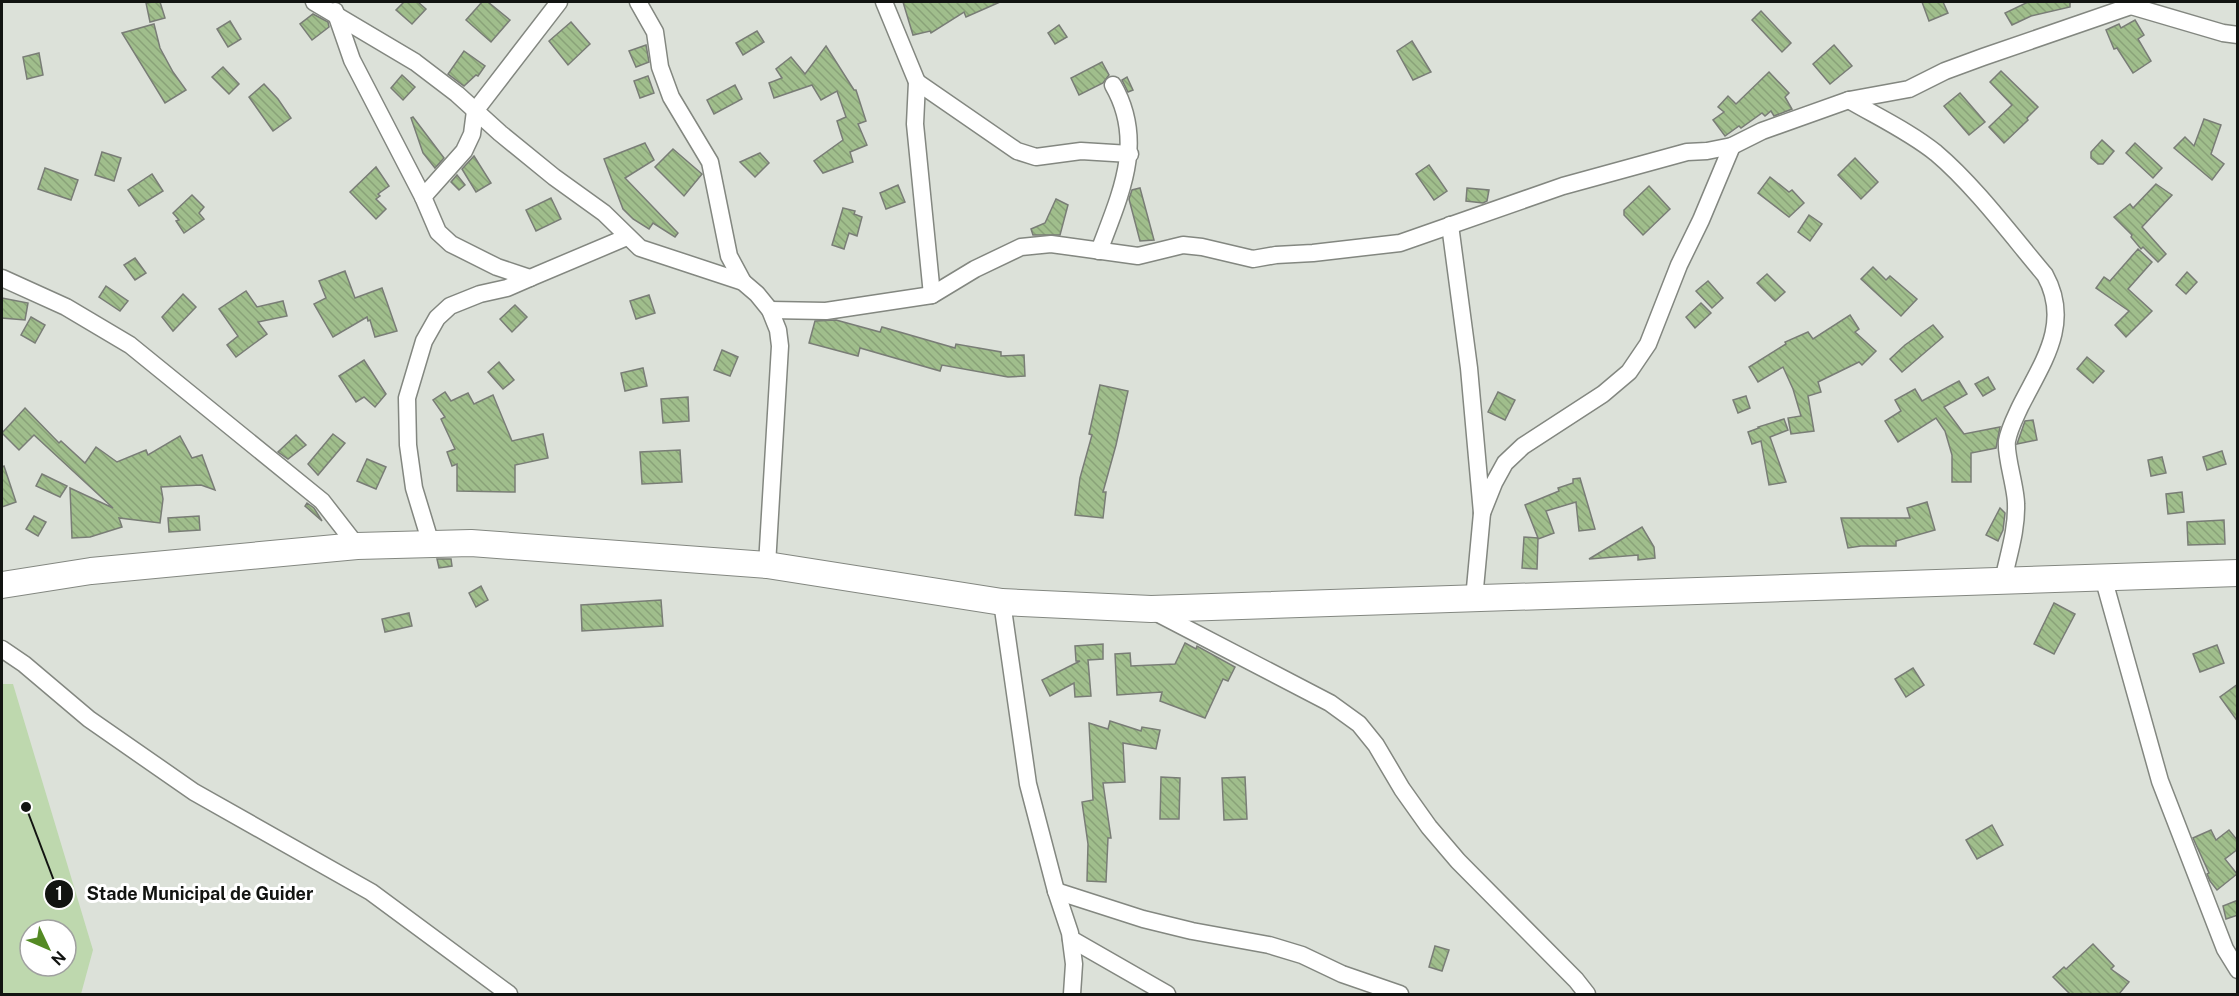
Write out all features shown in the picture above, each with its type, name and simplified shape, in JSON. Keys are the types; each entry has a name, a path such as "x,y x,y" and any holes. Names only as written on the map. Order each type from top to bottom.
{"main road":[{"path":"2,585 91,571 357,546 471,543 767,565 1002,602 1151,609 2238,573"}],"street":[{"path":"314,2 335,8 415,62 554,177 604,213 640,248 743,282"},
{"path":"423,197 464,151 472,134 476,111 559,2"},
{"path":"638,2 655,32 660,67 671,97 710,162 729,256 743,282 770,310 778,330 780,346 767,565"},
{"path":"884,2 917,82 915,124 932,295"},
{"path":"770,310 826,311 932,295 975,269 1021,247 1051,244 1138,256 1183,245 1253,259 1400,243 1563,186 1687,152 1732,146 1762,131 1849,100 1910,89 1945,71 2136,4 2223,33 2238,35"},
{"path":"335,8 352,60 423,197 438,232 451,244 497,267 530,278"},
{"path":"917,82 1017,151 1036,157 1081,151 1130,154"},
{"path":"1100,251 1118,203 1130,154 1130,128 1122,100 1113,85"},
{"path":"1849,100 1923,142 1938,155 1962,179 2045,275 2052,288 2056,308 2055,332 2047,357 2012,424 2006,443 2017,507 2003,581"},
{"path":"1482,513 1505,463 1523,446 1603,394 1629,372 1648,344 1679,265 1732,146"},
{"path":"1450,225 1469,368 1482,513 1474,599"},
{"path":"431,544 414,488 408,445 407,398 424,341 436,318 450,306 480,294 507,288 627,237"},
{"path":"2,278 66,307 130,345 322,501 357,546"},
{"path":"2103,577 2160,781 2225,949 2238,970"},
{"path":"1002,602 1028,784 1071,939 1074,964 1072,994"},
{"path":"1151,609 1330,703 1359,724 1376,745 1402,789 1437,836 1587,994"},
{"path":"2,649 24,664 89,718 194,792 371,892 508,994"},
{"path":"1056,891 1143,919 1291,951 1342,974 1400,994"},
{"path":"1071,939 1167,994"}],"green space":[{"path":"2,684 13,684 93,950 81,994 2,994"}],"building":[{"path":"160,2 165,18 150,22 146,3"},
{"path":"404,2 418,2 426,9 412,24 396,10"},
{"path":"482,2 488,2 510,20 491,42 466,20"},
{"path":"903,2 1000,2 966,17 964,12 931,33 930,31 913,35"},
{"path":"1922,2 1943,2 1948,13 1929,21"},
{"path":"2028,2 2070,2 2070,7 2031,16 2012,25 2005,13"},
{"path":"1761,11 1791,43 1782,52 1752,20"},
{"path":"313,14 328,22 329,27 312,40 300,24"},
{"path":"2135,20 2144,35 2138,39 2151,61 2133,73 2117,48 2114,49 2106,30 2119,24 2121,28"},
{"path":"230,21 241,39 228,47 217,29"},
{"path":"571,22 590,44 568,65 549,41"},
{"path":"154,24 160,48 186,90 165,103 122,33"},
{"path":"1059,25 1067,37 1055,44 1048,33"},
{"path":"757,31 764,42 743,55 736,43"},
{"path":"1412,41 1431,72 1413,80 1397,51"},
{"path":"646,45 649,62 636,67 629,51"},
{"path":"1834,45 1852,66 1830,84 1813,64"},
{"path":"826,46 856,90 866,121 858,124 867,145 850,152 853,162 823,173 814,161 843,140 837,121 846,117 837,91 821,100 812,85 774,98 769,83 782,78 776,69 791,57 805,74"},
{"path":"464,51 485,66 478,76 476,75 464,86 448,74"},
{"path":"39,53 43,75 27,79 23,57"},
{"path":"1102,62 1109,75 1103,83 1079,95 1071,78"},
{"path":"223,67 239,84 229,94 212,77"},
{"path":"2001,71 2038,107 2004,143 1989,127 2012,105 1990,82"},
{"path":"1769,72 1789,93 1785,97 1792,109 1774,116 1771,111 1765,116 1762,113 1725,136 1713,120 1724,112 1718,107 1728,96 1736,104"},
{"path":"402,75 415,87 403,100 391,88"},
{"path":"648,76 654,93 640,98 634,81"},
{"path":"1127,77 1133,90 1128,92 1122,80"},
{"path":"264,84 291,118 273,131 249,97"},
{"path":"735,85 742,99 714,114 707,100"},
{"path":"1960,93 1985,122 1969,135 1944,106"},
{"path":"413,117 444,158 435,168 423,153 411,118"},
{"path":"2204,119 2221,125 2211,154 2224,164 2212,180 2174,148 2185,137 2194,146"},
{"path":"2102,140 2114,151 2103,164 2098,164 2091,158 2091,152"},
{"path":"645,143 654,160 625,178 678,233 675,237 653,223 649,229 633,219 623,209 604,159"},
{"path":"2135,143 2162,168 2153,178 2126,153"},
{"path":"673,149 702,174 684,196 655,167"},
{"path":"102,152 121,158 114,181 95,175"},
{"path":"760,153 769,163 755,177 740,162"},
{"path":"474,156 491,183 476,192 462,169"},
{"path":"1855,158 1878,182 1861,199 1838,175"},
{"path":"1429,165 1447,191 1434,200 1416,174"},
{"path":"376,167 389,186 378,194 380,196 376,199 386,209 376,219 350,192"},
{"path":"45,168 78,180 71,200 38,189"},
{"path":"152,174 163,191 139,206 128,190"},
{"path":"457,175 465,185 459,190 451,182"},
{"path":"1770,177 1789,192 1792,190 1804,203 1789,217 1758,193"},
{"path":"2156,184 2172,195 2142,227 2166,254 2158,262 2143,247 2141,249 2131,237 2132,235 2114,217 2130,204 2133,208"},
{"path":"898,185 905,202 886,209 880,193"},
{"path":"1649,186 1670,209 1643,235 1624,215 1624,210"},
{"path":"1140,188 1154,240 1140,241 1129,199 1132,190"},
{"path":"1467,188 1489,190 1487,201 1483,203 1466,201"},
{"path":"192,195 204,207 199,213 204,219 184,233 176,221 179,220 173,213"},
{"path":"551,198 561,219 536,231 526,210"},
{"path":"1056,199 1068,205 1060,235 1033,235 1031,229 1045,223"},
{"path":"843,208 855,211 854,214 862,217 857,236 849,233 844,249 832,245"},
{"path":"1809,215 1822,224 1810,241 1798,232"},
{"path":"2138,249 2152,262 2128,289 2152,311 2126,337 2115,325 2129,311 2096,288 2104,277 2110,281"},
{"path":"135,258 146,273 135,280 124,265"},
{"path":"1873,267 1886,280 1890,276 1917,299 1901,316 1861,279"},
{"path":"345,271 355,298 382,288 397,331 375,337 367,317 333,337 314,304 326,298 319,281"},
{"path":"2187,272 2197,282 2186,294 2176,285"},
{"path":"1767,274 1785,292 1775,301 1757,283"},
{"path":"1708,281 1723,298 1712,308 1696,291"},
{"path":"106,286 128,301 120,311 99,297"},
{"path":"246,291 257,307 283,301 287,316 258,322 267,334 236,357 227,345 238,336 219,309"},
{"path":"183,294 196,307 173,331 162,317"},
{"path":"649,295 655,313 636,319 630,301"},
{"path":"2,298 28,303 25,320 2,318"},
{"path":"1701,303 1711,313 1695,328 1686,317"},
{"path":"515,305 527,317 512,332 500,319"},
{"path":"1850,315 1859,329 1855,332 1876,351 1862,365 1859,362 1818,382 1821,392 1808,396 1814,431 1791,434 1788,418 1801,416 1793,389 1783,367 1758,382 1749,367 1786,344 1785,342 1808,332 1813,339"},
{"path":"31,317 45,325 35,343 21,335"},
{"path":"836,320 880,332 882,327 955,348 956,344 1001,352 1001,356 1024,355 1025,376 1008,377 942,365 940,371 860,348 858,356 809,343 815,321"},
{"path":"1933,325 1943,337 1902,372 1890,359"},
{"path":"722,350 738,357 730,376 714,370"},
{"path":"2087,357 2104,371 2093,383 2077,369"},
{"path":"364,360 386,394 375,407 364,397 356,402 339,376"},
{"path":"499,362 514,380 503,389 488,372"},
{"path":"643,368 647,386 625,391 621,373"},
{"path":"1988,377 1995,389 1983,396 1975,384"},
{"path":"1959,381 1967,394 1944,407 1964,434 2000,427 1996,448 1971,453 1971,482 1952,482 1952,455 1945,431 1936,418 1898,442 1885,421 1901,411 1895,400 1915,389 1922,401"},
{"path":"1100,385 1128,391 1103,492 1106,492 1103,518 1075,515 1080,478 1092,435 1089,434"},
{"path":"445,392 451,401 468,393 474,404 493,395 512,441 543,434 548,458 515,465 515,492 457,491 457,464 452,466 447,452 455,449 441,419 445,417 433,400"},
{"path":"1498,392 1515,400 1505,420 1488,412"},
{"path":"1746,396 1750,408 1738,413 1733,400"},
{"path":"688,397 689,421 663,423 661,399"},
{"path":"25,408 59,443 61,441 85,463 96,447 117,462 146,450 148,455 180,436 192,458 202,455 215,490 201,485 161,487 163,499 160,523 119,518 122,527 90,537 72,538 70,488 113,508 34,435 19,450 2,433"},
{"path":"1784,419 1788,430 1770,437 1786,482 1769,485 1761,441 1752,444 1748,432"},
{"path":"2033,420 2037,440 2017,444 2025,421"},
{"path":"333,434 345,443 318,475 308,464"},
{"path":"296,435 306,445 288,459 278,452"},
{"path":"680,450 682,482 642,484 640,452"},
{"path":"2222,451 2226,464 2207,470 2203,457"},
{"path":"2162,457 2166,473 2151,476 2148,460"},
{"path":"367,459 386,467 376,489 357,481"},
{"path":"4,466 16,502 2,507 2,467"},
{"path":"42,474 67,486 60,497 36,486"},
{"path":"1580,478 1595,529 1579,531 1576,502 1546,511 1554,533 1538,539 1537,569 1522,568 1524,537 1538,538 1525,505 1559,491 1558,488 1573,483 1573,479"},
{"path":"2182,492 2184,512 2168,514 2166,494"},
{"path":"1927,502 1935,530 1896,541 1896,546 1848,548 1841,518 1910,518 1907,508"},
{"path":"307,503 314,508 322,521 305,506"},
{"path":"2000,508 2005,513 2003,530 1998,541 1986,535"},
{"path":"34,516 46,522 38,536 26,529"},
{"path":"199,516 200,530 169,532 168,518"},
{"path":"2224,520 2225,544 2188,545 2187,522"},
{"path":"1642,527 1654,547 1655,558 1638,560 1638,555 1589,559"},
{"path":"437,559 451,559 452,566 439,568"},
{"path":"481,586 488,600 476,607 469,593"},
{"path":"661,600 663,626 582,631 581,605"},
{"path":"2054,603 2075,614 2054,654 2034,644"},
{"path":"409,613 412,626 385,632 382,619"},
{"path":"1185,643 1196,649 1197,646 1235,667 1228,681 1223,679 1205,718 1160,701 1162,692 1117,695 1115,654 1130,653 1131,666 1175,664"},
{"path":"1103,644 1103,659 1088,660 1091,696 1075,697 1074,683 1050,696 1042,680 1080,661 1076,661 1075,646"},
{"path":"2217,645 2224,663 2200,672 2193,654"},
{"path":"1913,668 1924,685 1906,697 1895,679"},
{"path":"2238,684 2238,722 2220,697"},
{"path":"1110,721 1141,731 1142,727 1160,730 1156,749 1123,743 1125,782 1103,783 1111,838 1108,838 1106,882 1087,881 1088,844 1082,802 1093,800 1089,723 1108,729"},
{"path":"1161,777 1180,778 1179,819 1160,819"},
{"path":"1245,777 1247,819 1224,820 1222,778"},
{"path":"1992,825 2003,845 1977,859 1966,840"},
{"path":"2211,830 2216,840 2229,830 2238,841 2238,849 2225,859 2237,874 2217,890 2210,881 2207,874 2209,873 2193,838"},
{"path":"2238,900 2238,915 2226,919 2223,906"},
{"path":"2093,944 2114,966 2111,969 2129,982 2119,994 2070,994 2053,977 2064,967 2066,969"},
{"path":"1435,946 1449,950 1442,971 1429,967"}],"place":[{"name":"Stade Municipal de Guider","path":"26,807"}]}
